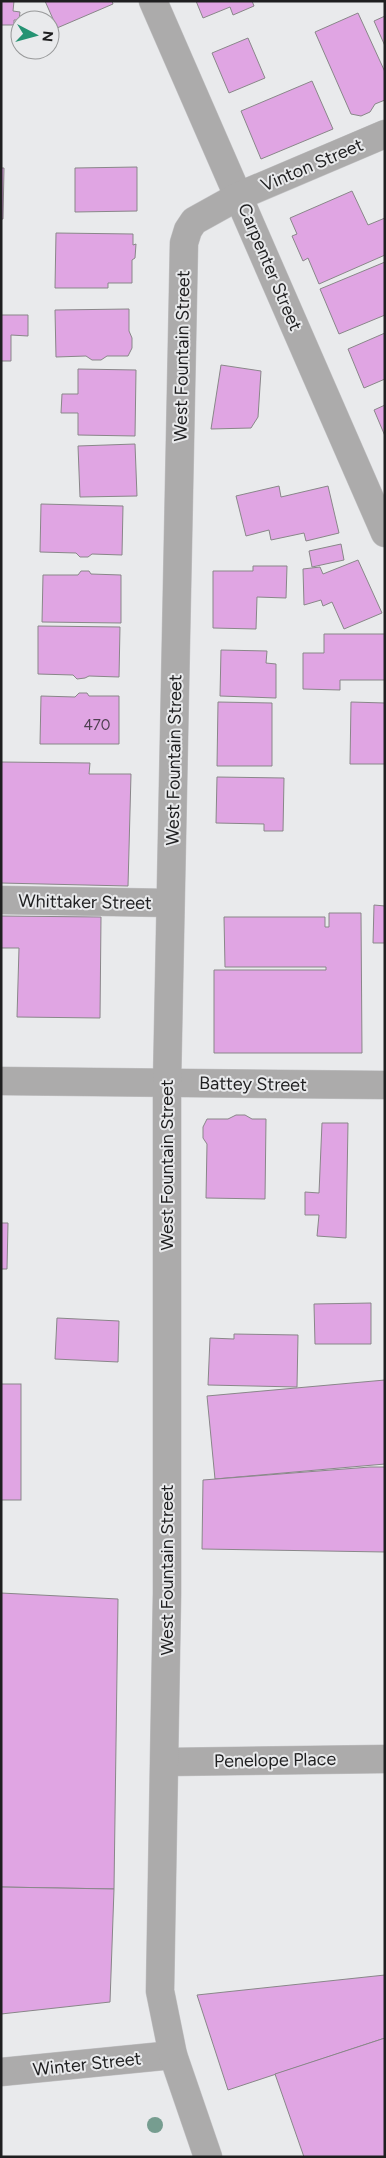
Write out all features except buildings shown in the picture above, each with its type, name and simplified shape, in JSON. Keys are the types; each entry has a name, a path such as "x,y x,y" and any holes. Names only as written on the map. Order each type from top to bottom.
{"street":[{"name":"Carpenter Street","path":"153,1 385,533"},
{"name":"Vinton Street","path":"239,196 385,134"},
{"name":"West Fountain Street","path":"208,2157 173,2055 160,1991 166,1762 167,1083 184,243 188,230 194,222 239,196"},
{"name":"Whittaker Street","path":"1,900 170,903"},
{"name":"Battey Street","path":"1,1081 385,1085"},
{"name":"Penelope Place","path":"166,1762 385,1759"},
{"name":"Winter Street","path":"1,2072 173,2055"}]}
